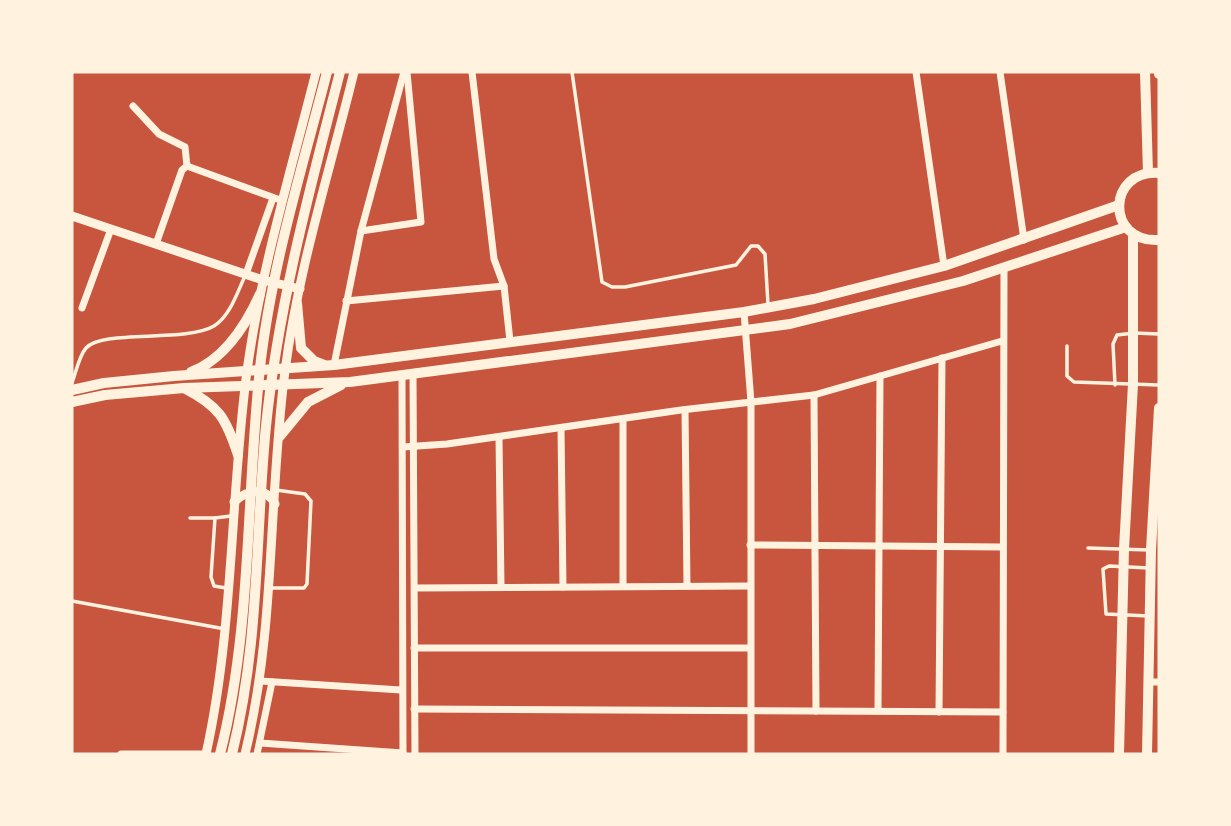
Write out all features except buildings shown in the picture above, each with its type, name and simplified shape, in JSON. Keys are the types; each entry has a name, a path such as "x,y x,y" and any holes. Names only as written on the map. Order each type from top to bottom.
{"main road":[{"path":"220,754 240,638 261,364 280,255 327,72"},
{"path":"232,754 253,645 272,382 292,266 340,72"},
{"path":"1119,754 1124,550 1134,332 1129,231 1119,205 1123,190 1133,178 1154,173 1145,72"},
{"path":"72,390 104,383 174,376 331,366 768,308 944,266 1119,205"},
{"path":"72,402 105,395 184,388 350,382 746,331 827,317 1129,231 1144,240 1159,240"},
{"path":"174,376 194,371 222,351 251,314 260,293"},
{"path":"297,303 301,348 314,361 331,366"},
{"path":"557,335 561,353"},
{"path":"280,436 308,402 321,393 350,382"},
{"path":"184,388 214,405 228,424 239,455"},
{"path":"1147,754 1151,550 1159,408"}],"street":[{"path":"121,754 206,754 227,629 233,502 247,371 278,199 316,72"},
{"path":"245,754 260,681 270,589 285,369 300,289 354,72"},
{"path":"360,231 421,222 406,72"},
{"path":"331,366 360,231 406,72"},
{"path":"472,72 494,259 504,286 510,341"},
{"path":"916,72 944,266"},
{"path":"1000,72 1024,240"},
{"path":"133,106 159,134 184,147 187,166"},
{"path":"187,166 278,199"},
{"path":"156,244 182,170 187,166"},
{"path":"246,274 278,199"},
{"path":"72,216 263,280 300,289"},
{"path":"82,308 111,229"},
{"path":"1003,754 1004,268"},
{"path":"346,301 504,286"},
{"path":"744,312 751,402 751,754"},
{"path":"403,447 499,437 685,410 814,395 1002,341"},
{"path":"939,712 942,358"},
{"path":"260,743 403,754 403,447 408,374"},
{"path":"408,374 415,447 415,754"},
{"path":"878,711 880,376"},
{"path":"814,395 816,711"},
{"path":"685,410 687,586"},
{"path":"623,419 623,586"},
{"path":"561,428 563,587"},
{"path":"499,437 501,587"},
{"path":"233,502 244,494 259,491 267,493 275,504"},
{"path":"750,545 817,548 1002,547"},
{"path":"415,588 750,586"},
{"path":"414,649 750,649"},
{"path":"260,681 401,690"},
{"path":"257,754 272,682"},
{"path":"1148,682 1159,682"},
{"path":"414,709 1003,712"}],"lane":[{"path":"572,72 602,282 612,287 625,287 736,265 751,246 758,247 765,254 768,308"},
{"path":"72,383 84,351 99,341 194,333 214,326 227,314 246,274"},
{"path":"1115,384 1114,339 1122,333 1159,334"},
{"path":"1067,346 1067,376 1070,380 1081,384 1159,384"},
{"path":"270,589 304,589 307,584 311,500 305,494 276,490"},
{"path":"190,518 233,516"},
{"path":"215,518 211,577 214,586 229,589"},
{"path":"1088,548 1151,550"},
{"path":"1150,616 1105,613 1103,569 1151,568"},
{"path":"72,601 227,629"}]}
